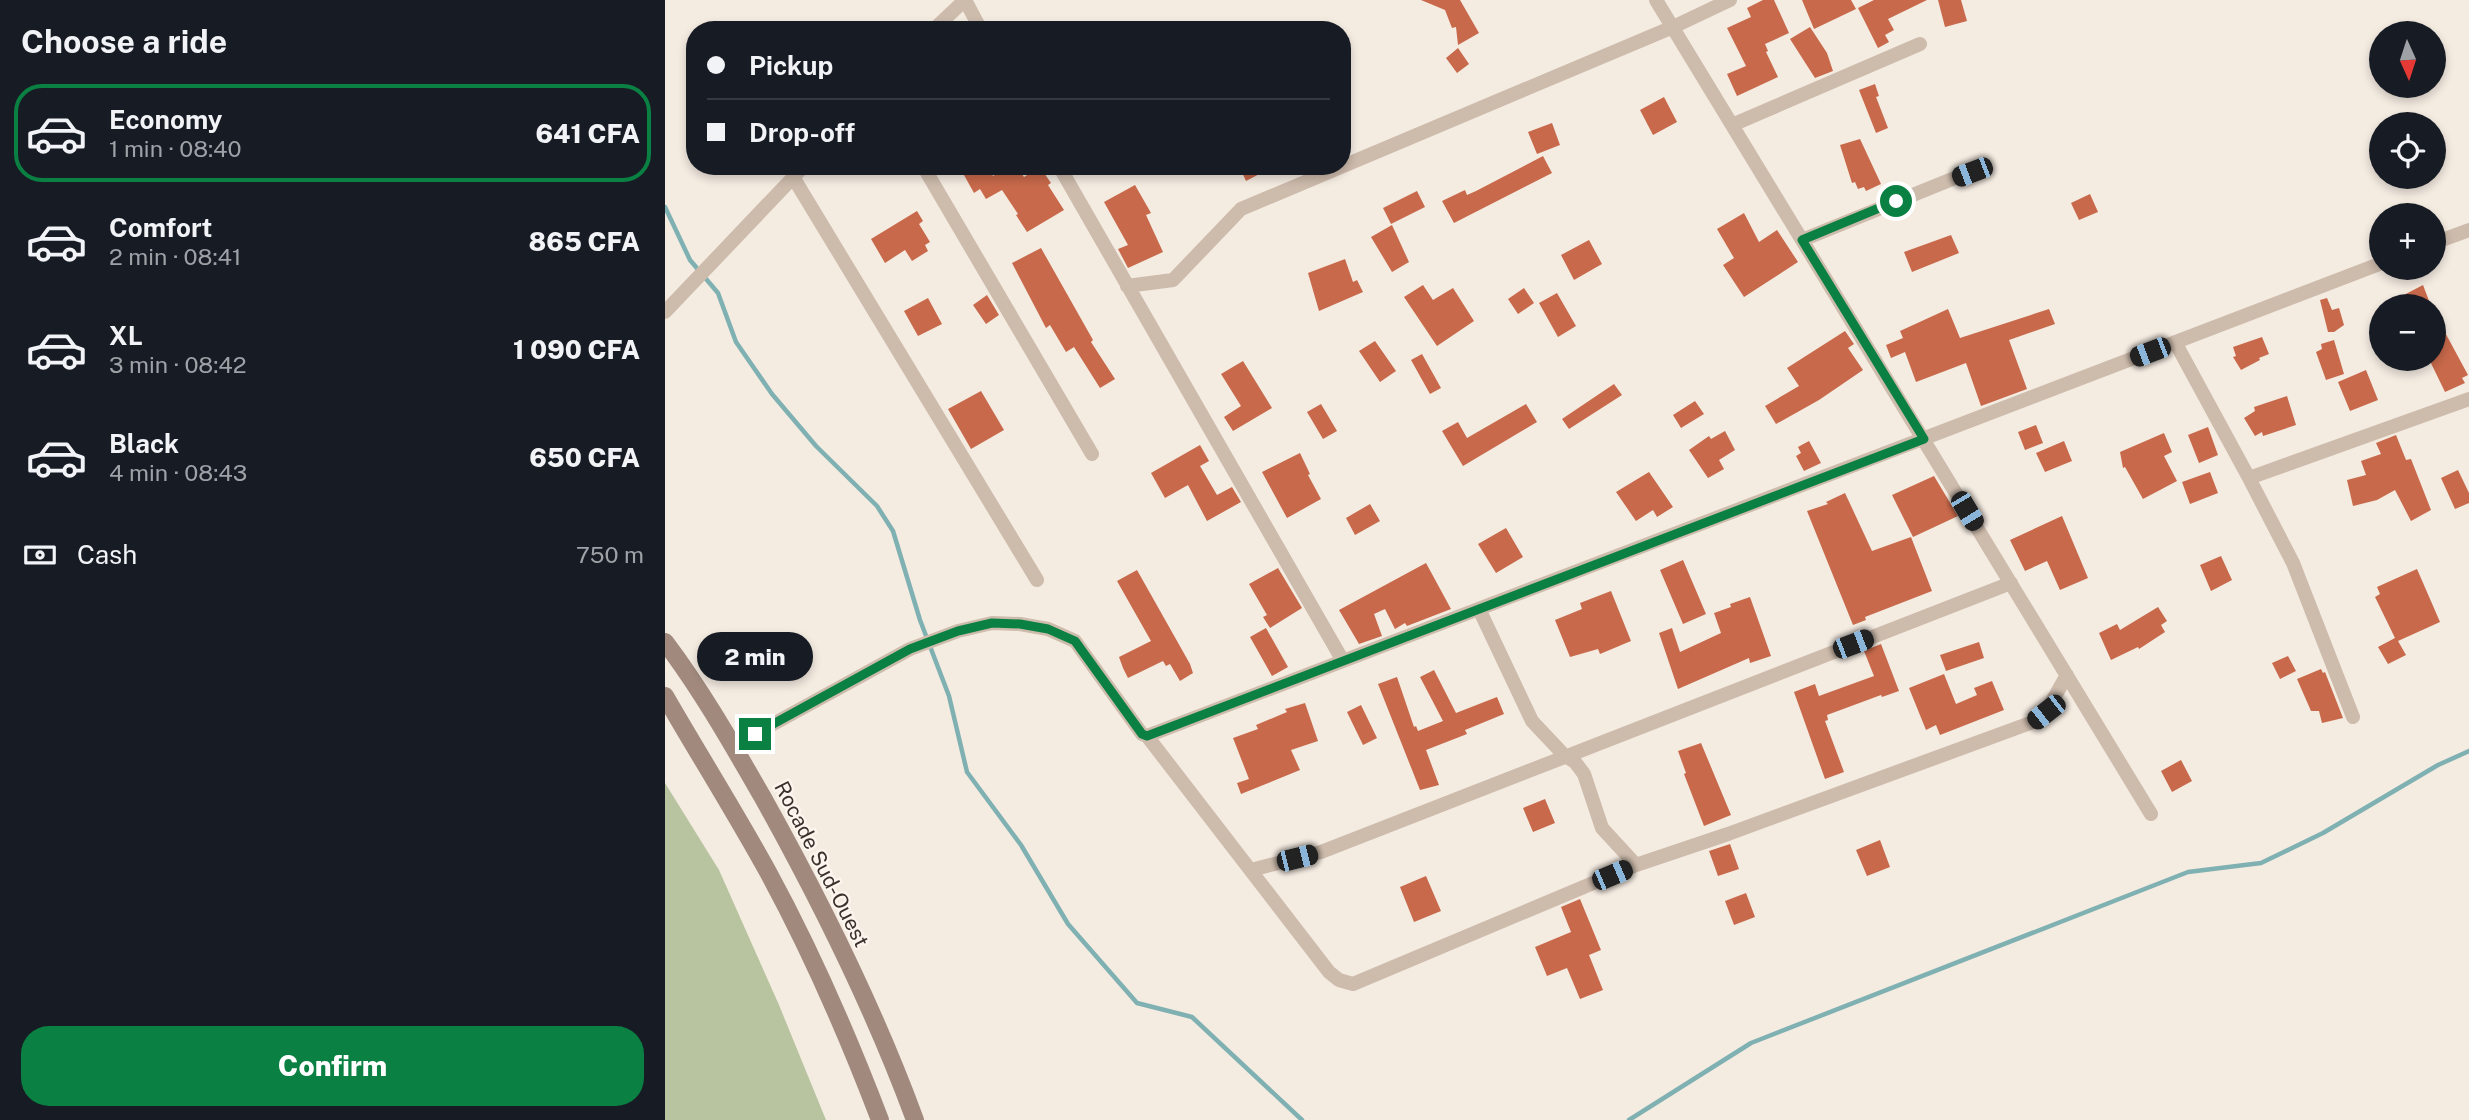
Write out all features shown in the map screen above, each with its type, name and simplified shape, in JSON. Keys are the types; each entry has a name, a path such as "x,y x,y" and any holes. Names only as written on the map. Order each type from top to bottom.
{"main road":[{"name":"Rocade Sud-Ouest","path":"665,642 733,746 821,905 915,1120"},
{"path":"665,696 750,840 786,907 861,1069 880,1120"}],"street":[{"path":"943,21 965,0 976,21"},
{"path":"1656,0 2151,814"},
{"path":"1351,163 1673,27 1730,0"},
{"path":"1732,125 1920,44"},
{"path":"1802,240 1972,172"},
{"path":"665,312 794,175"},
{"path":"800,175 1037,580"},
{"path":"928,175 1092,454"},
{"path":"1064,175 1343,661"},
{"path":"1127,286 1173,280 1241,209 1322,175"},
{"path":"2446,239 2469,230"},
{"path":"1147,736 2369,268"},
{"path":"2175,342 2293,564 2353,718"},
{"path":"2249,478 2469,399"},
{"path":"1251,870 1321,852 2011,583"},
{"path":"1479,609 1532,721 1584,774 1602,828 1636,865"},
{"path":"733,746 910,649 958,631 992,623 1048,629 1075,641 1142,734 1147,736 1329,972 1339,980 1353,984 1636,865 2033,722 2046,712 2067,675"}],"green space":[{"path":"665,783 719,870 826,1120 665,1120"}],"building":[{"path":"1421,0 1460,0 1479,33 1458,45 1456,27 1452,28 1445,10"},
{"path":"1763,0 1774,0 1789,33 1765,44 1778,77 1737,96 1727,74 1746,66 1727,28 1751,17 1747,8"},
{"path":"1802,0 1851,0 1856,9 1814,29"},
{"path":"1874,0 1927,0 1888,19 1894,30 1885,35 1889,42 1878,48 1858,8"},
{"path":"1938,0 1961,0 1967,21 1945,27"},
{"path":"1810,27 1827,53 1833,71 1815,78 1790,39"},
{"path":"1458,48 1469,64 1457,73 1446,58"},
{"path":"1875,84 1879,96 1876,97 1888,128 1876,133 1859,90"},
{"path":"1664,97 1677,122 1653,135 1640,110"},
{"path":"1552,123 1560,145 1537,154 1528,132"},
{"path":"1860,139 1881,184 1866,191 1864,187 1858,189 1855,182 1852,183 1840,145"},
{"path":"1543,156 1552,173 1454,223 1442,201 1465,190 1467,195 1476,191"},
{"path":"964,175 1046,175 1051,183 1048,185 1064,210 1027,232 1002,190 986,199 980,189 974,193"},
{"path":"1243,175 1258,175 1246,181"},
{"path":"1135,185 1151,213 1146,215 1163,252 1128,268 1118,249 1128,245 1104,202"},
{"path":"1417,191 1425,207 1391,224 1383,208"},
{"path":"2090,194 2098,212 2079,220 2071,203"},
{"path":"917,211 923,221 919,224 930,242 925,245 928,251 912,261 905,250 885,263 871,239"},
{"path":"1744,213 1759,242 1777,230 1798,262 1744,297 1723,265 1734,258 1717,229"},
{"path":"1392,225 1409,262 1392,272 1371,237"},
{"path":"1951,235 1959,253 1912,272 1904,252"},
{"path":"1589,240 1602,264 1574,280 1561,255"},
{"path":"1041,248 1093,340 1091,342 1115,379 1100,388 1074,347 1066,352 1050,325 1046,328 1012,263"},
{"path":"1345,259 1353,282 1357,280 1363,292 1319,311 1308,273"},
{"path":"1423,285 1433,300 1453,288 1474,321 1437,346 1404,297"},
{"path":"2423,285 2426,294 2406,294"},
{"path":"1524,288 1534,303 1518,314 1508,299"},
{"path":"1557,293 1576,326 1558,337 1539,303"},
{"path":"987,295 999,315 986,324 973,305"},
{"path":"928,298 942,324 918,336 904,311"},
{"path":"2327,298 2332,310 2339,308 2344,325 2334,332 2328,332 2320,300"},
{"path":"1948,309 1960,338 2049,309 2055,324 2009,340 2027,389 1981,406 1966,363 1916,382 1905,352 1891,358 1886,345 1903,338 1900,331"},
{"path":"1845,331 1854,344 1848,348 1863,370 1819,400 1776,424 1765,406 1799,386 1787,368"},
{"path":"2446,334 2468,375 2462,378 2465,383 2445,392 2435,371 2446,371"},
{"path":"2262,337 2269,354 2241,370 2233,357 2236,356 2233,347"},
{"path":"2334,340 2344,374 2326,380 2316,352 2322,349 2321,344"},
{"path":"1375,341 1396,371 1380,382 1359,351"},
{"path":"1422,354 1441,388 1430,394 1411,360"},
{"path":"1243,361 1272,408 1233,431 1224,417 1241,406 1221,374"},
{"path":"2366,370 2378,400 2350,411 2338,382"},
{"path":"1614,384 1622,395 1569,429 1562,419"},
{"path":"981,391 1004,430 971,449 948,409"},
{"path":"2287,396 2296,425 2255,436 2244,418 2255,411 2254,407"},
{"path":"1695,401 1704,414 1681,428 1673,415"},
{"path":"1321,404 1337,431 1323,439 1307,412"},
{"path":"1526,404 1537,422 1463,466 1442,431 1458,422 1467,438"},
{"path":"2036,425 2043,443 2025,450 2018,432"},
{"path":"2208,427 2218,455 2199,463 2188,435"},
{"path":"1725,431 1735,450 1719,460 1724,469 1708,478 1689,450 1709,436 1711,439"},
{"path":"2164,433 2172,452 2164,456 2177,481 2143,499 2125,467 2123,468 2120,452"},
{"path":"2396,435 2406,460 2411,459 2431,510 2411,521 2395,490 2377,500 2353,506 2347,480 2366,475 2361,461 2381,454 2376,443"},
{"path":"1809,441 1821,463 1804,471 1796,456 1801,453 1798,447"},
{"path":"2064,441 2072,461 2045,472 2036,453"},
{"path":"1200,445 1209,461 1200,466 1217,495 1232,487 1241,502 1207,521 1188,485 1165,498 1151,473"},
{"path":"1300,453 1321,499 1287,518 1262,472"},
{"path":"2458,470 2469,493 2469,503 2455,509 2441,478"},
{"path":"1649,472 1673,507 1657,517 1653,510 1636,521 1616,492"},
{"path":"2210,472 2218,493 2190,504 2182,482"},
{"path":"1934,476 1958,516 1913,537 1892,495"},
{"path":"1845,493 1872,551 1911,537 1932,591 1865,617 1866,620 1853,625 1807,511 1828,504 1826,502"},
{"path":"1370,504 1380,521 1355,535 1346,518"},
{"path":"2062,516 2088,578 2060,590 2047,561 2025,571 2010,540"},
{"path":"1506,528 1523,557 1496,573 1478,544"},
{"path":"2221,556 2232,580 2211,591 2200,565"},
{"path":"1683,560 1706,614 1683,624 1660,570"},
{"path":"1426,563 1451,609 1407,626 1405,623 1395,629 1385,609 1374,614 1382,636 1359,644 1339,610"},
{"path":"1278,568 1302,608 1270,628 1263,617 1267,615 1249,584"},
{"path":"2417,569 2440,622 2398,641 2406,655 2388,664 2378,647 2395,638 2375,597 2380,594 2377,587"},
{"path":"1137,570 1190,664 1193,673 1180,681 1170,664 1166,666 1163,661 1128,678 1123,668 1119,657 1151,641 1117,581"},
{"path":"1611,591 1631,641 1600,654 1598,649 1570,657 1555,620 1582,609 1580,603"},
{"path":"1750,597 1771,656 1750,663 1749,658 1678,689 1659,633 1672,628 1680,652 1721,633 1714,613"},
{"path":"2158,607 2167,621 2161,625 2165,632 2139,649 2138,647 2111,660 2099,633 2117,624 2120,630"},
{"path":"1266,628 1288,667 1272,676 1250,637"},
{"path":"1979,642 1984,658 1946,671 1940,655"},
{"path":"1881,644 1899,691 1827,715 1828,720 1825,721 1844,772 1825,779 1794,692 1815,684 1819,696 1874,676 1864,651"},
{"path":"2288,656 2296,671 2280,679 2272,663"},
{"path":"2321,669 2325,672 2343,718 2322,723 2319,711 2311,711 2297,679"},
{"path":"1434,670 1456,713 1497,697 1504,714 1465,730 1467,734 1426,750 1439,785 1420,790 1378,684 1397,677 1414,727 1416,726 1418,731 1443,721 1420,677"},
{"path":"1944,674 1956,704 1977,695 1974,688 1992,681 2004,710 1940,735 1936,725 1926,730 1909,688"},
{"path":"1305,703 1318,741 1291,750 1300,770 1241,794 1237,783 1249,779 1233,738 1258,729 1256,725 1287,712 1285,709"},
{"path":"1361,705 1377,738 1363,745 1347,712"},
{"path":"1701,743 1731,815 1704,826 1678,751"},
{"path":"2181,760 2192,781 2172,792 2161,771"},
{"path":"1545,799 1555,823 1533,832 1523,808"},
{"path":"1880,840 1890,867 1867,876 1856,850"},
{"path":"1730,844 1739,869 1718,876 1709,851"},
{"path":"1426,876 1441,911 1414,922 1400,887"},
{"path":"1746,893 1755,917 1734,925 1725,901"},
{"path":"1580,899 1601,950 1589,955 1603,990 1580,999 1567,968 1547,976 1535,947 1571,932 1561,907"}],"waterway":[{"path":"665,207 690,260 718,293 736,342 772,394 816,446 877,506 893,531 920,620 949,696 967,772 1021,845 1068,924 1137,1003 1192,1017 1302,1120"},
{"path":"1629,1120 1751,1043 2188,872 2261,863 2323,833 2438,765 2469,751"}],"route":[{"path":"755,734 910,649 958,631 992,623 1048,629 1075,641 1142,734 1147,736 1924,439 1802,240 1896,201"}]}
